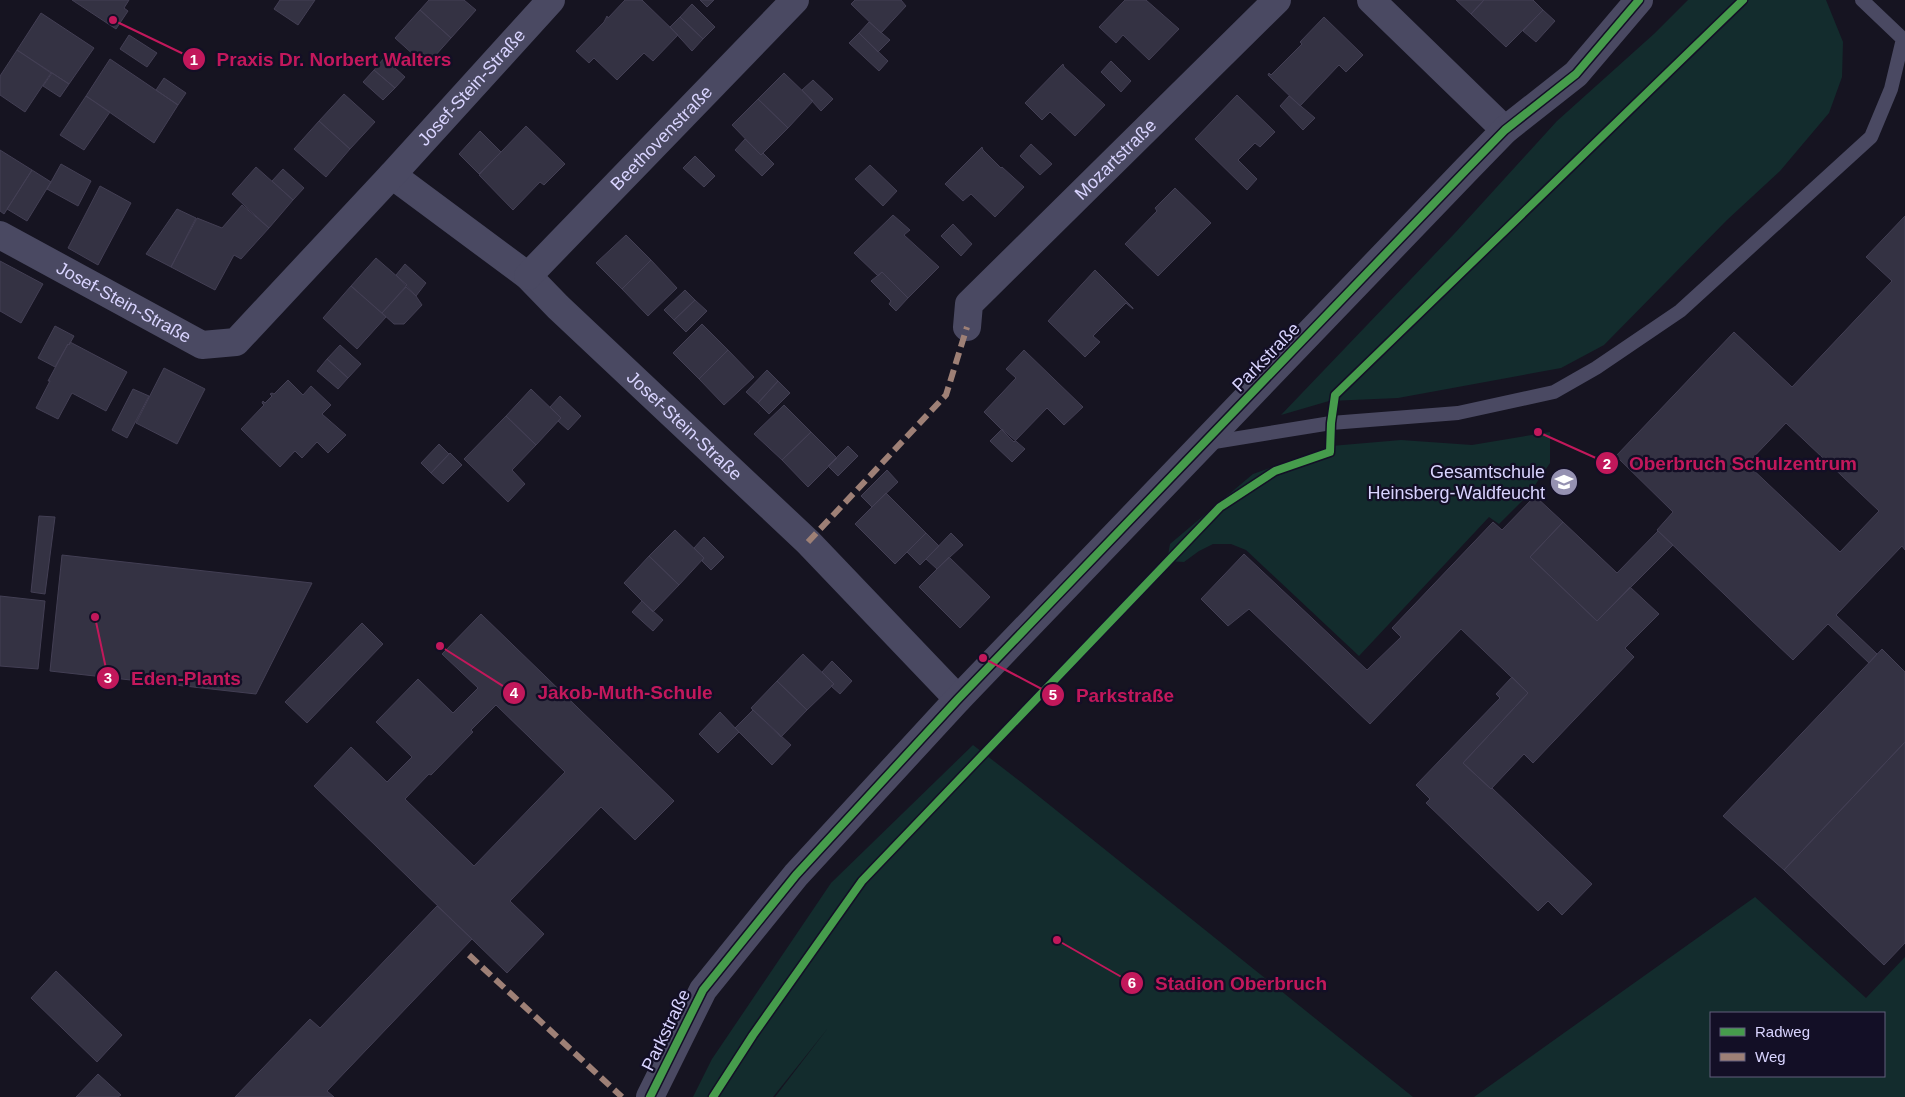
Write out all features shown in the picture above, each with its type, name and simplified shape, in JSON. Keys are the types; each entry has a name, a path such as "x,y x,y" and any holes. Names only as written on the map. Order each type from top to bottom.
{"street":[{"name":"Josef-Stein-Straße","path":"0,235 202,344 236,342 392,175 550,0"},
{"name":"Beethovenstraße","path":"528,276 795,0"},
{"name":"Mozartstraße","path":"968,327 969,304 1277,0"},
{"path":"1371,0 1506,130"},
{"name":"Parkstraße","path":"650,1097 703,990 796,875 958,699 1506,130 1576,74 1639,0"},
{"name":"Josef-Stein-Straße","path":"392,175 528,276 558,307 808,542 958,699"}],"lane":[{"path":"1204,444 1331,423 1458,413 1554,392 1596,368 1680,310 1871,136 1891,89 1904,40 1862,0"}],"green space":[{"path":"1688,0 1826,0 1843,42 1842,77 1829,113 1780,171 1727,220 1604,345 1561,368 1398,398 1329,401 1281,415 1455,233 1557,121 1655,33"},
{"path":"1550,432 1550,463 1529,494 1499,524 1489,517 1359,656 1246,550 1231,544 1213,544 1184,562 1167,561 1170,544 1253,474 1331,446 1401,440 1472,445"},
{"path":"973,745 1413,1097 775,1097 828,1028 773,1097 693,1097 712,1059 831,883"},
{"path":"1755,897 1866,998 1905,957 1905,1097 1474,1097"}],"building":[{"path":"72,0 129,0 124,8 128,11 116,29"},
{"path":"280,0 315,0 298,25 274,9"},
{"path":"429,0 464,0 476,10 451,38 420,10"},
{"path":"625,0 642,0 678,35 653,61 644,53 617,80 594,58 589,63 576,51 604,22 607,16 608,18"},
{"path":"700,0 714,0 707,7"},
{"path":"855,0 901,0 906,6 881,33 851,4"},
{"path":"1125,0 1146,0 1179,29 1149,60 1123,35 1116,43 1099,27"},
{"path":"1456,0 1484,0 1471,14"},
{"path":"1484,0 1533,0 1543,10 1506,47 1471,14"},
{"path":"692,4 715,27 703,39 680,17"},
{"path":"420,10 451,38 426,66 395,38"},
{"path":"1543,10 1555,21 1536,42 1523,31"},
{"path":"41,13 94,48 69,84 17,50"},
{"path":"680,17 703,39 692,51 670,27"},
{"path":"1324,17 1363,55 1346,72 1339,65 1300,106 1268,75 1269,73 1271,75 1302,44 1300,42"},
{"path":"869,22 890,40 878,52 859,33"},
{"path":"859,33 888,61 879,71 849,43"},
{"path":"129,35 157,53 147,67 120,49"},
{"path":"17,50 51,73 25,112 0,95 0,76"},
{"path":"384,58 405,77 395,88 374,70"},
{"path":"110,59 178,105 154,143 86,96"},
{"path":"1111,61 1131,81 1121,92 1101,72"},
{"path":"1063,64 1105,105 1075,136 1050,112 1042,120 1025,103"},
{"path":"374,70 395,88 383,100 363,82"},
{"path":"52,73 69,84 60,97 43,86"},
{"path":"784,73 813,101 788,128 758,99"},
{"path":"164,78 186,93 178,105 156,90"},
{"path":"813,80 833,99 821,111 802,90"},
{"path":"344,94 375,122 350,149 319,121"},
{"path":"1237,95 1275,132 1260,147 1255,143 1238,160 1257,179 1247,190 1195,139"},
{"path":"86,96 110,112 84,150 60,135"},
{"path":"1289,96 1315,118 1303,130 1280,106"},
{"path":"758,99 788,128 761,155 732,125"},
{"path":"319,121 350,149 326,177 294,149"},
{"path":"526,126 565,164 544,185 540,182 513,210 479,175"},
{"path":"480,131 501,152 479,174 459,154"},
{"path":"745,139 761,155 763,153 774,164 762,176 735,150"},
{"path":"1031,144 1052,164 1040,175 1020,156"},
{"path":"982,147 1001,168 1024,187 995,217 971,194 963,201 945,184"},
{"path":"0,150 32,170 4,214 0,211"},
{"path":"695,156 715,176 704,187 683,168"},
{"path":"61,164 91,181 78,206 47,189"},
{"path":"870,165 897,191 883,206 855,179"},
{"path":"256,167 293,200 269,228 232,194"},
{"path":"283,169 304,188 293,200 272,181"},
{"path":"32,170 51,182 27,221 7,209"},
{"path":"100,186 131,203 98,265 68,248"},
{"path":"1175,188 1211,223 1158,276 1125,244 1157,211 1155,208"},
{"path":"242,205 269,228 241,259 234,255 215,290 171,267 197,218 222,228"},
{"path":"177,209 196,218 171,267 146,254"},
{"path":"893,215 910,230 904,235 939,267 908,298 882,272 878,276 854,253"},
{"path":"1905,216 1905,550 1902,546 1836,615 1877,654 1869,663 1828,624 1793,660 1657,530 1673,512 1616,456 1734,332 1792,387 1892,281 1866,257","holes":["1786,423 1879,511 1840,552 1747,464"]},
{"path":"953,224 972,244 961,256 941,236"},
{"path":"626,235 651,260 622,289 596,263"},
{"path":"376,258 407,285 382,313 351,286"},
{"path":"651,260 677,288 648,316 622,289"},
{"path":"0,261 43,284 21,323 0,311"},
{"path":"405,264 426,283 416,296 396,275"},
{"path":"1095,270 1133,309 1126,303 1093,336 1100,342 1085,357 1048,321"},
{"path":"882,272 908,298 896,311 889,304 891,301 871,281"},
{"path":"351,286 386,317 357,349 323,318"},
{"path":"406,287 422,305 404,324 394,324 382,313"},
{"path":"685,290 695,300 674,320 664,310"},
{"path":"695,300 707,311 686,332 674,320"},
{"path":"702,324 728,350 699,379 673,353"},
{"path":"55,326 74,336 55,367 38,358"},
{"path":"70,342 127,372 106,411 72,393 58,419 36,408 50,381 48,381"},
{"path":"340,345 361,364 348,378 327,359"},
{"path":"728,350 754,377 724,405 699,379"},
{"path":"1024,350 1083,407 1064,425 1047,408 1014,442 984,412 1016,378 1006,369"},
{"path":"327,359 348,378 338,389 317,371"},
{"path":"164,368 205,389 177,444 136,423"},
{"path":"767,370 778,381 758,403 746,392"},
{"path":"288,380 303,395 311,386 331,405 322,414 346,435 328,453 317,442 302,458 295,451 280,467 241,429 264,405 263,401 265,403 272,396 270,394 274,394"},
{"path":"778,381 790,393 769,414 758,403"},
{"path":"133,389 149,396 127,438 112,430"},
{"path":"531,389 561,418 536,445 506,416"},
{"path":"560,396 581,416 568,430 558,421 561,418 550,407"},
{"path":"784,405 811,432 782,460 754,434"},
{"path":"506,416 536,445 512,470 525,484 508,502 464,459"},
{"path":"1002,429 1025,449 1012,462 990,441"},
{"path":"811,432 837,458 808,487 782,460"},
{"path":"439,444 449,454 431,473 421,463"},
{"path":"848,446 858,456 838,476 828,466"},
{"path":"450,453 462,465 443,484 431,473"},
{"path":"887,470 898,482 872,507 861,496"},
{"path":"886,493 926,533 895,564 855,524"},
{"path":"1535,496 1563,522 1530,557 1597,621 1630,587 1659,614 1625,648 1634,657 1533,763 1524,754 1491,789 1463,763 1528,693 1461,629 1370,724 1249,609 1228,626 1201,599 1244,554 1367,670 1401,637 1392,628 1493,522 1502,530"},
{"path":"39,516 55,517 45,594 31,592"},
{"path":"1563,522 1617,573 1658,531 1673,545 1597,621 1530,557"},
{"path":"675,530 704,558 679,585 649,556"},
{"path":"926,533 939,546 920,565 907,552"},
{"path":"951,533 963,545 937,569 926,559"},
{"path":"704,537 724,557 711,570 702,561 704,558 694,548"},
{"path":"62,555 312,583 256,694 50,671"},
{"path":"649,556 679,585 653,612 624,583"},
{"path":"949,557 990,597 960,628 919,587"},
{"path":"0,596 45,601 38,669 0,666"},
{"path":"642,601 663,620 653,631 632,612"},
{"path":"481,614 674,801 635,840 601,807 510,901 544,934 507,973 314,786 351,747 387,782 412,757 376,722 418,679 453,713 478,688 442,654","holes":["496,705 565,772 474,866 405,799 473,732 471,730"]},
{"path":"362,623 383,644 307,723 285,702"},
{"path":"1882,649 1905,672 1905,742 1784,870 1723,816"},
{"path":"803,654 834,684 807,710 777,681"},
{"path":"832,661 852,681 840,694 831,686 834,684 822,672"},
{"path":"1512,677 1528,693 1463,763 1492,788 1592,884 1562,915 1548,901 1538,911 1426,803 1430,799 1416,785 1500,698 1496,694"},
{"path":"777,681 807,710 781,737 751,708"},
{"path":"753,710 791,745 772,765 735,728"},
{"path":"720,712 739,732 718,753 699,734"},
{"path":"1905,742 1905,943 1884,965 1784,870"},
{"path":"437,906 472,939 327,1091 334,1097 235,1097 310,1019 320,1028"},
{"path":"56,971 122,1035 97,1062 31,998"},
{"path":"98,1074 121,1095 118,1097 76,1097"}],"marked path":[{"path":"808,542 946,395 967,327"},
{"path":"469,955 622,1097"}],"cycle path":[{"path":"650,1097 703,990 796,875 958,699 1467,169 1505,130 1576,74 1639,0"},
{"path":"713,1097 753,1035 862,881 1220,507 1275,471 1330,452 1331,423 1335,395 1743,0"}],"place":[{"name":"Praxis Dr. Norbert Walters","path":"113,20"},
{"name":"Oberbruch Schulzentrum","path":"1538,432"},
{"name":"Gesamtschule Heinsberg-Waldfeucht","path":"1564,482"},
{"name":"Eden-Plants","path":"95,617"},
{"name":"Jakob-Muth-Schule","path":"440,646"},
{"name":"Parkstraße","path":"983,658"},
{"name":"Stadion Oberbruch","path":"1057,940"}]}
